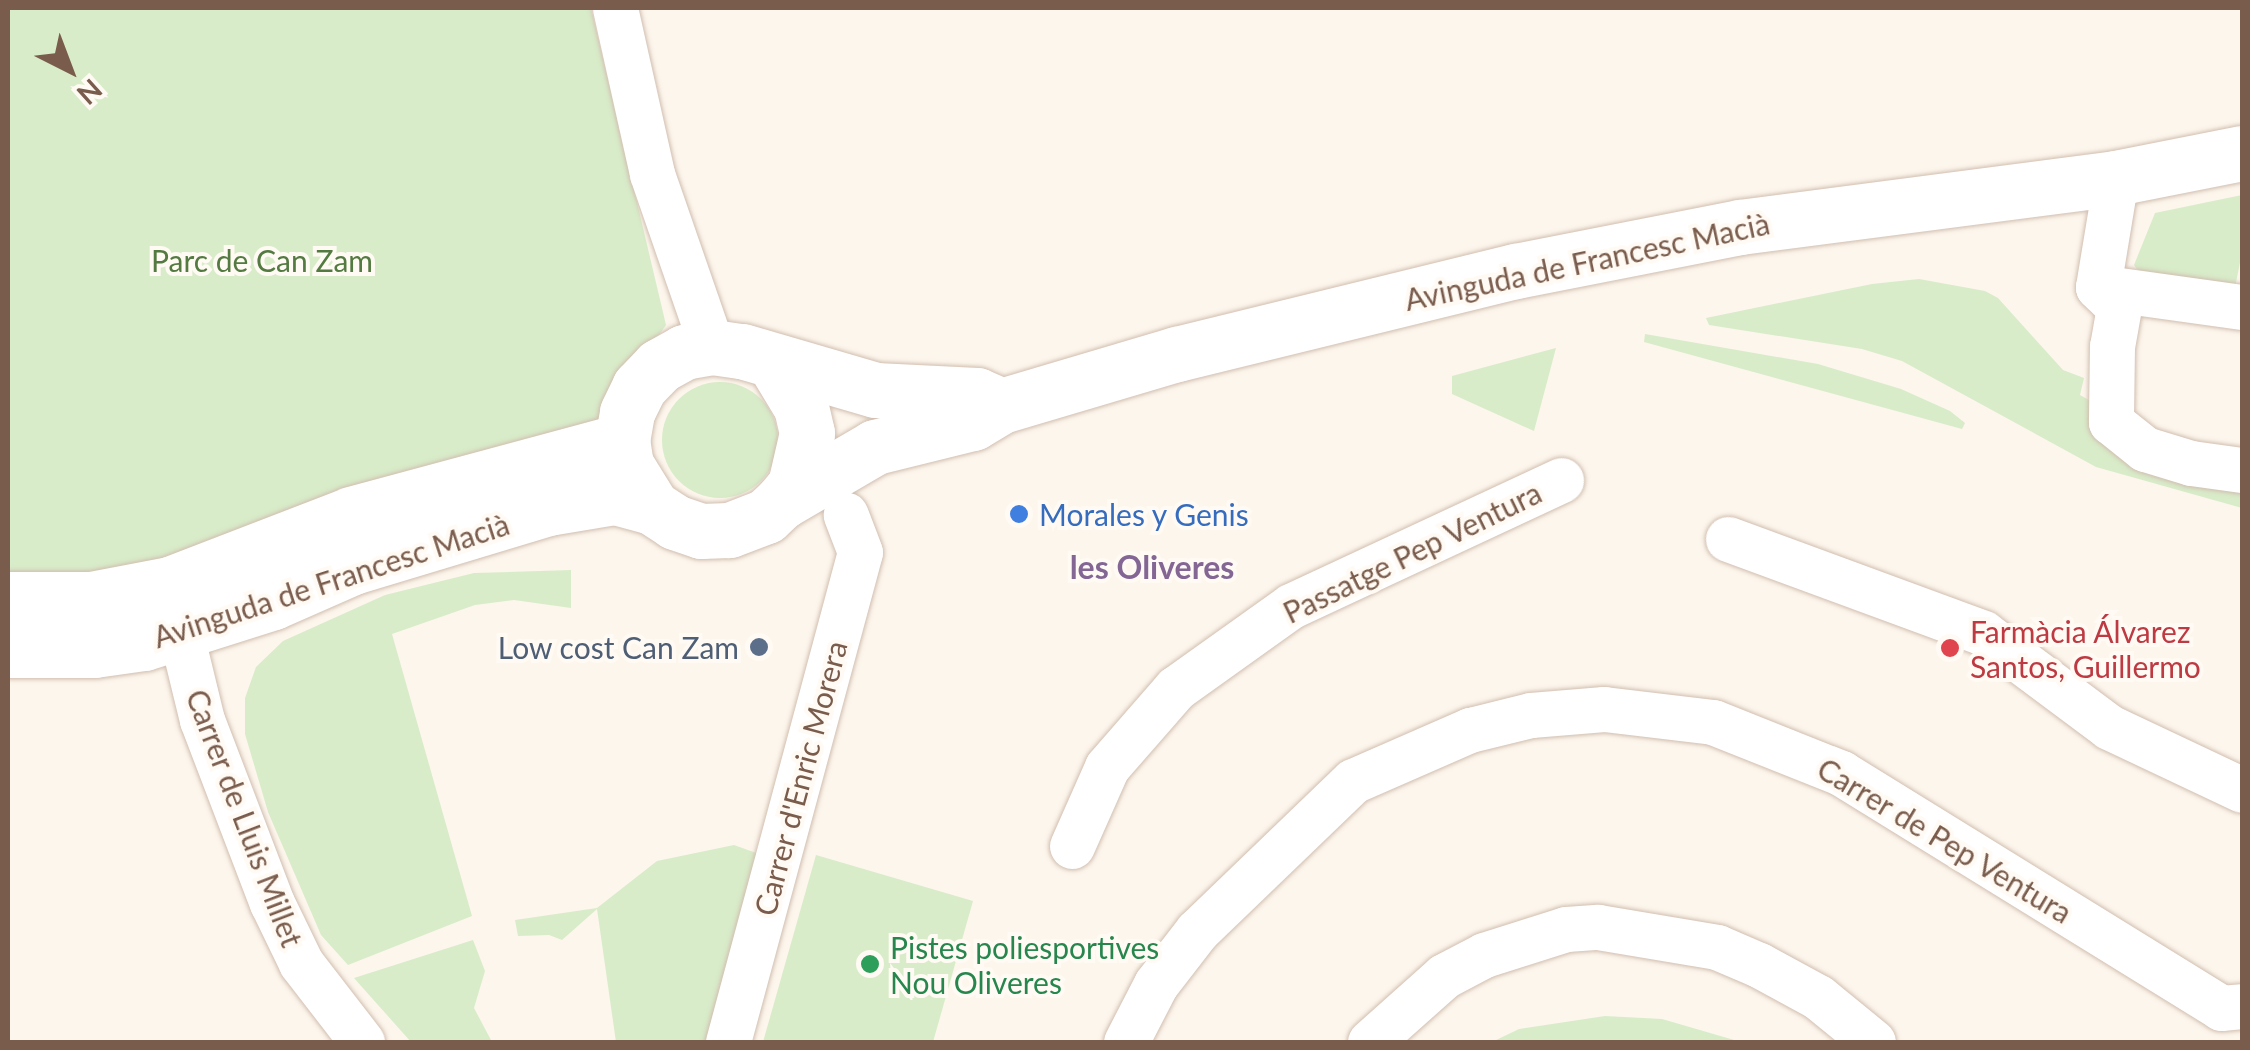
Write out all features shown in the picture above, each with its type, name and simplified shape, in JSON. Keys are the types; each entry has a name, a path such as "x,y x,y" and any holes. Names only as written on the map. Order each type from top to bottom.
{"street":[{"path":"615,8 652,174 712,347"},
{"name":"Avinguda de Francesc Macià","path":"781,502 875,447 973,423 1001,406 1176,354 1637,245 1740,227 2116,178 2242,153"},
{"path":"2098,287 2116,178"},
{"path":"2098,287 2242,306"},
{"path":"2098,287 2119,307 2112,346 2111,422 2145,449 2191,463 2242,470"},
{"path":"775,364 801,406 807,433 804,460 795,485 781,502 766,516 729,530 701,531 674,522 652,507 636,488 622,440 632,400 658,366 684,352 712,347 742,351 775,364 875,390 977,395 1001,406"},
{"name":"Avinguda de Francesc Macià","path":"8,599 91,599 170,584 351,514 622,440"},
{"name":"Passatge Pep Ventura","path":"1072,846 1107,767 1176,688 1291,606 1561,480"},
{"name":"Avinguda de Francesc Macià","path":"8,650 94,650 181,634 273,602 354,567 549,508 615,497 652,507"},
{"name":"Carrer d'Enric Morera","path":"728,1042 860,552 846,515"},
{"path":"1728,539 1984,633 2110,727 2242,790"},
{"name":"Carrer de Lluis Millet","path":"181,634 202,720 272,903 301,963 362,1042"},
{"name":"Carrer de Pep Ventura","path":"1126,1042 1156,984 1198,931 1353,781 1470,730 1531,715 1604,709 1713,722 1840,773 2232,1007"},
{"path":"1370,1042 1444,976 1484,955 1535,936 1598,927 1717,947 1759,964 1818,997 1873,1042"}],"green space":[{"name":"Parc de Can Zam","path":"8,8 591,8 666,325 598,422 144,571 8,576"},
{"path":"2242,195 2242,252 2234,293 2139,272 2134,265 2155,213"},
{"path":"1919,279 1985,291 1998,298 2063,370 2084,378 2080,395 2242,486 2242,508 2096,467 1902,361 1862,349 1709,325 1706,318 1872,284"},
{"path":"1645,334 1818,364 1901,389 1950,411 1965,423 1962,429 1644,342"},
{"path":"1556,348 1534,431 1452,394 1452,376"},
{"path":"720,382 742,386 761,399 774,418 778,440 774,462 761,481 742,494 720,498 698,494 679,481 666,462 662,440 666,418 679,399 698,386"},
{"path":"571,570 571,608 514,600 475,605 392,634 472,916 348,965 321,935 268,812 245,734 245,698 256,667 283,641 385,595 474,573"},
{"path":"734,845 759,854 708,1042 616,1042 597,909 562,940 549,935 518,936 515,920 597,908 657,861"},
{"name":"Pistes poliesportives Nou Oliveres","path":"816,855 973,901 933,1042 763,1042"},
{"path":"473,940 485,971 474,1008 492,1042 411,1042 354,978"},
{"path":"1605,1016 1662,1019 1741,1042 1492,1042 1519,1029"}],"place":[{"name":"Morales y Genis","path":"1019,514"},
{"name":"Low cost Can Zam","path":"759,647"},
{"name":"Farmàcia Álvarez Santos, Guillermo","path":"1950,648"},
{"name":"Pistes poliesportives Nou Oliveres","path":"870,964"}],"district":[{"name":"les Oliveres","path":"1152,567"}]}
